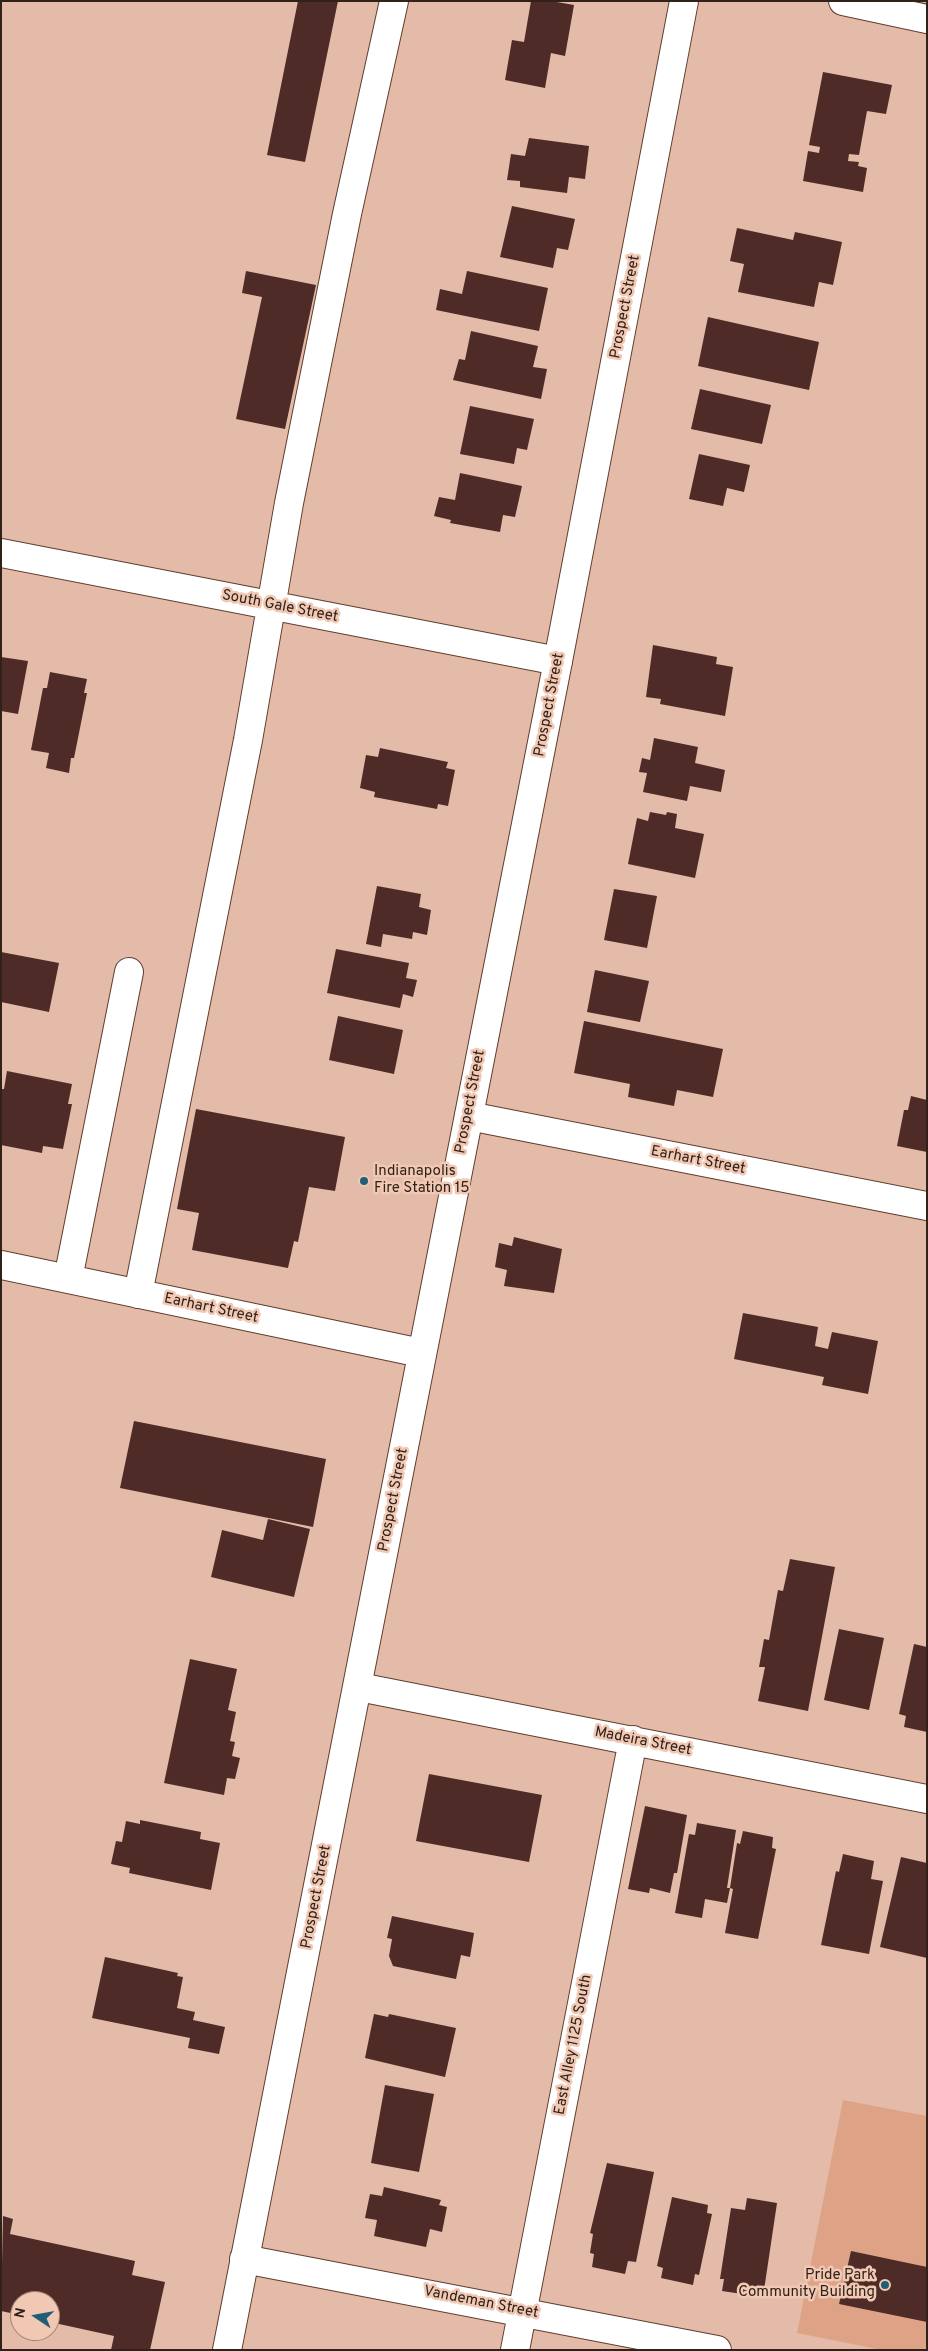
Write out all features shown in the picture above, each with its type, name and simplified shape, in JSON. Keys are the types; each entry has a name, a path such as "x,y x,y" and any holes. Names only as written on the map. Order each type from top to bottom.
{"street":[{"path":"138,1294 246,750 289,504 346,214 394,1"},
{"name":"Prospect Street","path":"227,2350 359,1687 684,1"},
{"path":"843,1 927,18"},
{"name":"South Gale Street","path":"1,553 558,661"},
{"path":"68,1279 129,972"},
{"name":"Earhart Street","path":"469,1116 927,1206"},
{"name":"Earhart Street","path":"1,1265 422,1353"},
{"name":"Madeira Street","path":"359,1687 927,1799"},
{"name":"East Alley 1125 South","path":"515,2350 633,1740"},
{"name":"Vandeman Street","path":"244,2259 523,2311 717,2350"}],"shaded area":[{"path":"843,2100 927,2116 927,2350 882,2350 797,2333"}],"building":[{"path":"298,1 338,1 305,162 267,155"},
{"path":"531,1 551,1 574,5 565,56 551,53 545,88 505,80 512,40 524,42"},
{"path":"823,72 892,85 886,114 867,111 859,155 849,154 848,161 859,162 858,166 867,168 863,192 803,181 808,151 819,153 820,147 809,145"},
{"path":"529,138 589,146 585,179 569,177 567,193 520,187 520,181 507,180 511,154 525,156"},
{"path":"512,206 575,219 568,250 557,248 553,268 500,257"},
{"path":"737,228 793,240 795,232 842,242 833,285 819,282 814,307 738,292 744,264 730,261"},
{"path":"246,271 316,285 285,429 236,419 262,297 242,293"},
{"path":"467,271 548,288 539,331 436,310 440,289 462,294"},
{"path":"708,317 819,342 809,390 698,366"},
{"path":"471,331 538,346 533,367 547,369 541,399 453,380 459,359 465,360"},
{"path":"700,389 771,405 762,444 691,429"},
{"path":"470,406 534,419 527,450 517,448 514,464 460,454"},
{"path":"699,454 750,465 744,492 727,488 723,506 689,499"},
{"path":"460,473 522,486 515,517 503,515 500,532 450,523 451,520 434,516 439,497 455,500"},
{"path":"653,645 717,657 716,664 733,667 725,716 660,704 661,699 646,697"},
{"path":"1,657 28,661 18,714 1,711"},
{"path":"50,672 87,679 84,693 87,693 74,758 71,758 69,773 46,768 49,753 31,750 43,688 47,688"},
{"path":"654,738 698,747 695,763 725,770 721,792 690,786 687,801 643,792 647,773 639,772 642,758 650,760"},
{"path":"380,748 448,762 446,768 455,770 448,806 438,804 437,809 374,797 375,792 360,788 366,755 378,757"},
{"path":"650,812 666,815 667,812 677,814 675,828 704,834 695,878 628,864 637,818 648,821"},
{"path":"377,886 421,894 419,907 431,910 427,935 413,932 412,939 383,934 381,947 366,944"},
{"path":"614,889 657,896 647,948 604,940"},
{"path":"336,949 409,963 406,978 417,980 413,997 403,994 400,1008 327,993"},
{"path":"1,952 59,963 49,1012 1,1002"},
{"path":"595,970 649,981 640,1022 587,1012"},
{"path":"338,1016 403,1030 394,1074 329,1060"},
{"path":"584,1021 723,1049 713,1097 677,1090 674,1106 628,1097 630,1084 574,1073"},
{"path":"7,1071 72,1084 68,1104 72,1104 63,1149 43,1146 42,1153 1,1145 1,1089 4,1089"},
{"path":"911,1096 927,1100 927,1152 897,1146 904,1110 908,1110"},
{"path":"196,1109 345,1137 335,1191 309,1187 298,1242 294,1241 288,1268 192,1250 199,1213 177,1209"},
{"path":"514,1237 562,1249 554,1293 504,1286 507,1270 495,1267 499,1243 512,1246"},
{"path":"743,1313 818,1327 815,1346 828,1349 832,1332 878,1341 868,1394 822,1385 824,1377 734,1359"},
{"path":"134,1421 326,1459 313,1527 120,1488"},
{"path":"268,1519 310,1529 294,1597 211,1577 222,1530 263,1540"},
{"path":"790,1559 835,1567 808,1711 758,1701 765,1667 759,1667 764,1639 769,1640 778,1590 783,1591"},
{"path":"839,1629 884,1638 869,1710 824,1700"},
{"path":"914,1644 927,1647 927,1732 904,1727 906,1716 899,1714"},
{"path":"190,1659 237,1669 228,1710 236,1712 230,1741 235,1742 232,1756 240,1758 235,1779 227,1778 224,1795 164,1783"},
{"path":"429,1774 542,1795 529,1862 416,1841"},
{"path":"645,1806 687,1815 677,1873 674,1873 670,1893 650,1888 649,1893 628,1889"},
{"path":"140,1820 201,1832 200,1839 220,1843 211,1890 129,1873 130,1868 111,1864 116,1841 122,1842 126,1821 140,1824"},
{"path":"697,1823 736,1830 727,1888 730,1888 727,1903 705,1899 702,1918 675,1913 689,1834 695,1835"},
{"path":"743,1831 773,1837 772,1848 776,1849 758,1939 725,1933 733,1889 730,1888 737,1843 740,1844"},
{"path":"843,1854 874,1861 871,1879 883,1881 869,1954 821,1945 836,1871 839,1872"},
{"path":"901,1857 927,1863 927,1958 880,1947"},
{"path":"392,1916 474,1933 470,1957 461,1955 456,1979 393,1966 389,1956 392,1939 387,1938"},
{"path":"105,1957 178,1973 177,1976 183,1977 177,2008 195,2012 193,2020 225,2027 219,2054 188,2048 190,2038 92,2018"},
{"path":"374,2014 388,2017 389,2014 456,2028 445,2077 365,2058"},
{"path":"385,2085 434,2094 419,2172 371,2163"},
{"path":"607,2163 654,2172 636,2262 628,2261 625,2274 592,2267 594,2254 590,2253 593,2234 590,2233"},
{"path":"384,2187 441,2200 439,2205 447,2207 442,2232 430,2229 426,2247 374,2236 377,2220 365,2218 370,2194 382,2196"},
{"path":"672,2197 708,2205 707,2213 712,2214 699,2275 695,2274 693,2285 661,2278 663,2268 657,2266"},
{"path":"747,2198 777,2203 763,2297 722,2291 724,2279 720,2279 731,2208 745,2210"},
{"path":"3,2216 13,2219 10,2234 135,2261 132,2275 165,2282 150,2350 111,2350 114,2336 60,2324 60,2291 10,2291 10,2313 1,2311"},
{"name":"Pride Park Community Building","path":"851,2251 927,2267 927,2322 839,2304"}],"place":[{"name":"Indianapolis Fire Station 15","path":"364,1181"},
{"name":"Pride Park Community Building","path":"885,2285"}]}
